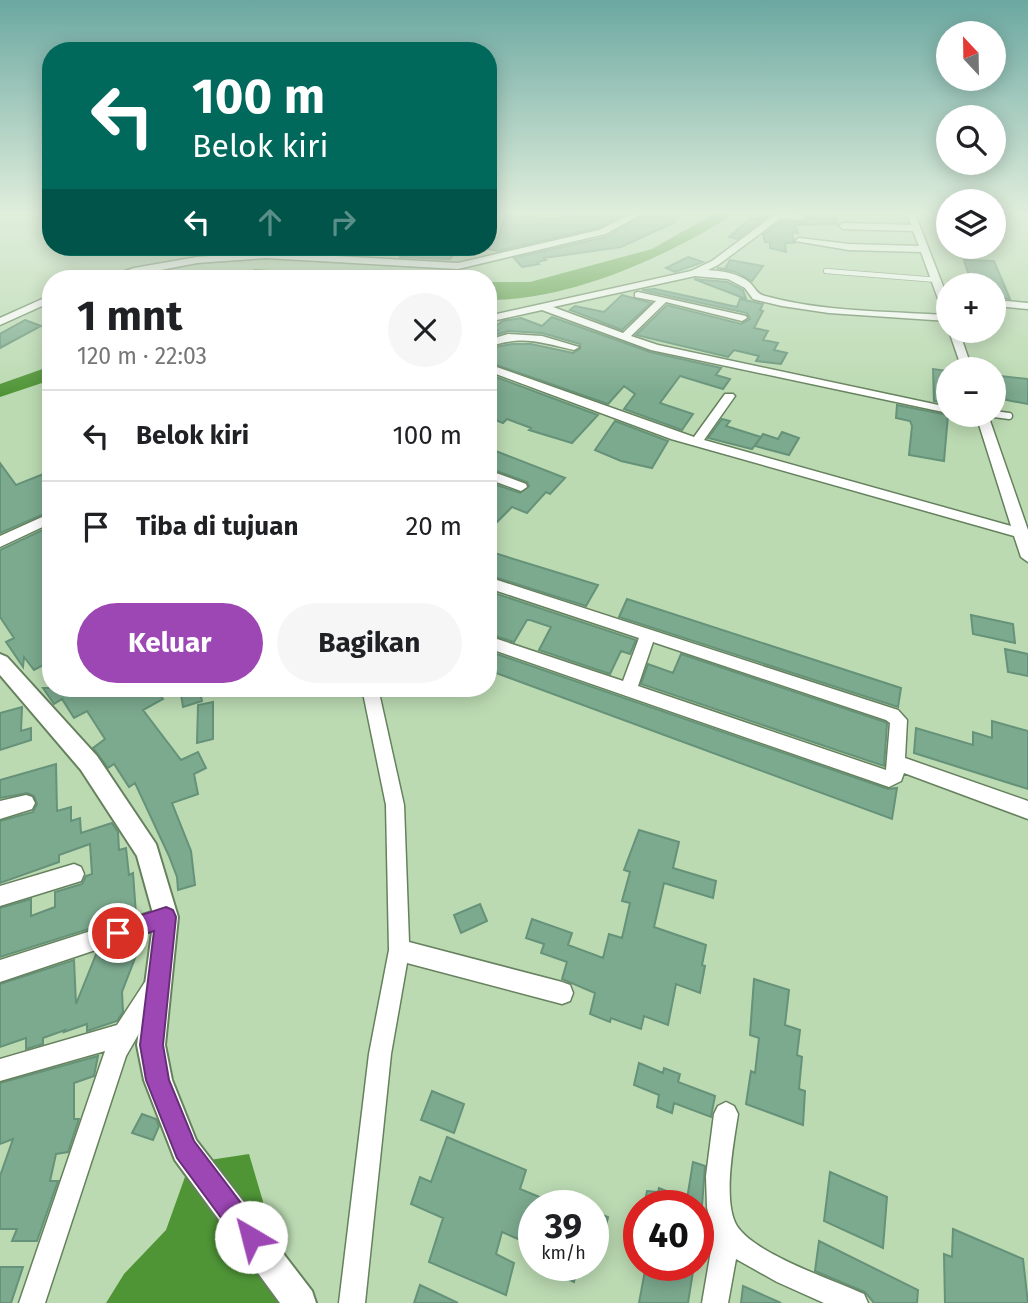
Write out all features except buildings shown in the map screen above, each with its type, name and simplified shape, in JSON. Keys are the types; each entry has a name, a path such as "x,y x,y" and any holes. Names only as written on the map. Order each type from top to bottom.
{"street":[{"path":"694,274 699,272"},
{"path":"497,316 708,272 746,284 757,298 820,307 936,314"},
{"path":"638,295 742,318"},
{"path":"623,338 663,300"},
{"path":"0,322 42,302"},
{"path":"1006,304 1028,306"},
{"path":"543,307 623,338 688,355 936,407"},
{"path":"497,340 502,337 539,338 574,347"},
{"path":"497,371 552,393 697,442 1024,534"},
{"path":"697,442 729,396"},
{"path":"987,427 1024,534 1028,557"},
{"path":"497,478 521,487"},
{"path":"0,542 42,521"},
{"path":"497,585 892,715 899,720 898,763 894,779 497,645"},
{"path":"628,690 648,634"},
{"path":"0,662 89,763 148,852 166,917 151,1045 158,1080 185,1150 300,1303"},
{"path":"352,1303 382,1044 399,950 395,805 371,697"},
{"path":"898,763 1028,810"},
{"path":"0,810 26,803"},
{"path":"0,896 74,874"},
{"path":"0,971 166,917"},
{"path":"399,950 562,992"},
{"path":"32,1303 124,1034 156,986"},
{"path":"0,1070 124,1034"},
{"path":"715,1303 727,1234 717,1192 726,1114"},
{"path":"727,1234 748,1254 855,1303"}],"lane":[{"path":"836,272 936,280"}],"shaded area":[{"path":"568,272 619,272 552,293 497,299 497,282 530,282"},
{"path":"42,369 42,383 0,397 0,384"},
{"path":"249,1154 293,1303 106,1303 124,1274 166,1230 190,1163"}],"route":[{"path":"118,933 166,917 151,1045 158,1080 185,1150 251,1237"}]}
